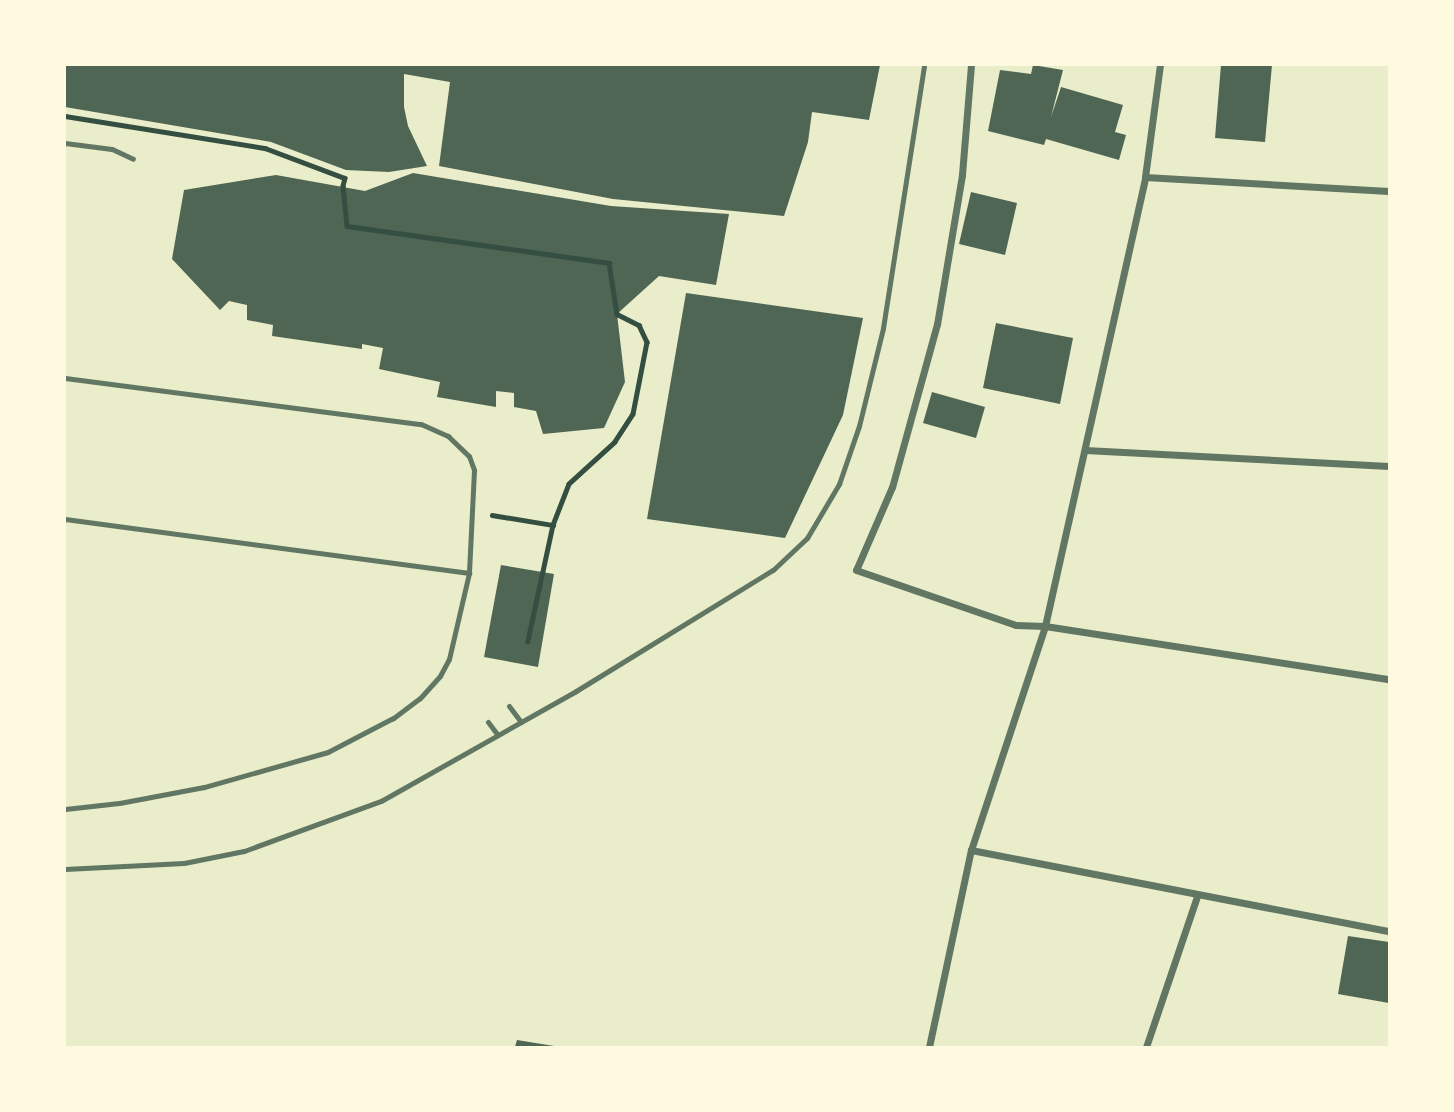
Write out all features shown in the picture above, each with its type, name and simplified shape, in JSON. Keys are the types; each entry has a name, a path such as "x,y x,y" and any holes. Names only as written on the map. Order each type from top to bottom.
{"street":[{"path":"971,65 962,175 937,324 892,487 856,570 1016,625 1045,626 1389,679"},
{"path":"929,1047 971,850 1045,626 1145,177 1160,65"},
{"path":"1145,177 1389,191"},
{"path":"1085,450 1389,466"},
{"path":"971,850 1197,896 1389,931"},
{"path":"1146,1047 1197,896"}],"lane":[{"path":"65,869 184,863 244,851 381,801 521,722 773,570 807,537 839,484 859,426 883,328 924,65"},
{"path":"65,143 112,149 133,159"},
{"path":"65,378 421,424 448,436 469,456 476,487 469,573 449,659 440,677 421,698 393,718 328,752 204,787 119,803 65,809"},
{"path":"65,519 469,573"},
{"path":"509,706 521,722"},
{"path":"488,722 497,734"}],"path":[{"path":"65,116 265,148 345,178 343,186 347,226 609,263 617,314 639,325 647,342 633,414 615,442 569,484 553,525 528,641"},
{"path":"474,513 553,525"}],"building":[{"path":"65,65 880,65 869,120 812,112 808,142 784,216 613,199 439,166 450,82 404,74 404,107 408,126 427,166 389,172 346,170 271,142 65,107"},
{"path":"1033,65 1063,70 1051,117 1061,87 1123,105 1115,132 1126,135 1119,160 1046,139 1044,145 988,131 1000,70 1031,74"},
{"path":"1221,65 1272,65 1265,142 1215,138"},
{"path":"413,173 611,206 729,214 716,285 659,276 617,314 625,382 604,428 543,434 536,411 514,407 514,393 496,391 496,407 437,397 440,382 379,369 383,348 362,344 362,349 272,336 273,325 247,320 247,305 229,301 220,310 172,259 184,190 276,175 365,191"},
{"path":"971,192 1017,203 1005,255 959,244"},
{"path":"686,293 863,318 843,415 785,538 647,519"},
{"path":"996,323 1073,338 1060,404 983,388"},
{"path":"932,392 985,407 976,438 923,423"},
{"path":"501,565 554,574 538,667 484,657"},
{"path":"1348,936 1389,942 1389,1003 1338,994"},
{"path":"517,1040 554,1046 554,1047 515,1047"}]}
